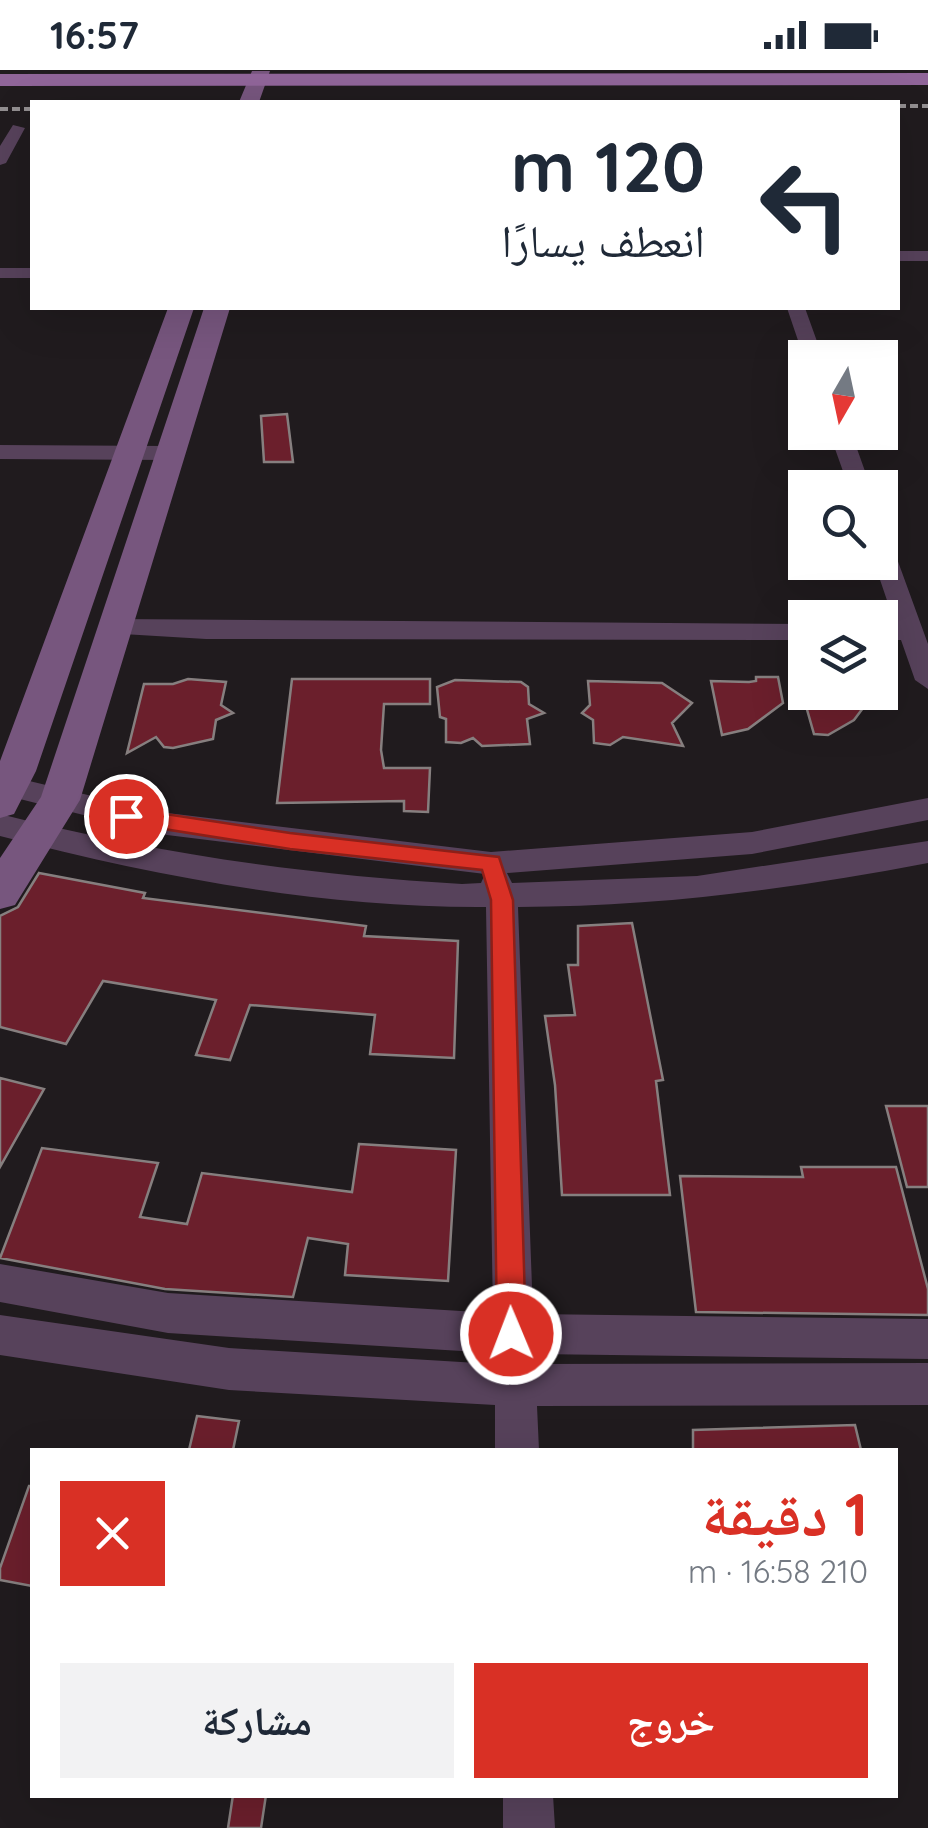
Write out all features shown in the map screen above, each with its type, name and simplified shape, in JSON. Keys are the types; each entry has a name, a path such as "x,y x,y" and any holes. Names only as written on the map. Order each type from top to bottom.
{"main road":[{"path":"0,80 229,84 261,75 490,70"},
{"path":"556,70 827,70"},
{"path":"0,72 229,84"},
{"path":"261,75 928,79"}],"street":[{"path":"250,100 261,75"},
{"path":"0,128 25,128"},
{"path":"0,160 25,128"},
{"path":"0,256 30,256"},
{"path":"900,256 928,256"},
{"path":"900,268 928,268"},
{"path":"0,273 30,272"},
{"path":"180,310 3,792 60,800 159,823 491,863 752,843 928,808"},
{"path":"0,893 60,800 216,310"},
{"path":"797,310 807,340"},
{"path":"0,452 169,452"},
{"path":"895,580 915,625 928,680"},
{"path":"115,627 206,631 788,632"},
{"path":"0,825 39,836 252,876 400,894 502,900 796,876 928,852"},
{"path":"491,863 502,900 517,1448"},
{"path":"0,1282 168,1313 511,1334 928,1339"},
{"path":"0,1335 110,1357 516,1388 928,1384"},
{"path":"528,1798 529,1828"}],"building":[{"path":"287,414 293,462 264,462 261,416"},
{"path":"756,677 778,677 783,703 748,729 722,735 711,681 749,682 756,681"},
{"path":"188,679 226,682 221,705 233,713 216,720 213,739 173,748 164,747 156,737 127,753 144,684 173,684"},
{"path":"292,679 430,679 430,704 384,704 381,750 384,768 430,768 428,812 404,811 404,801 277,803"},
{"path":"455,680 521,682 528,687 529,704 544,713 527,719 530,744 482,746 473,738 461,743 446,742 446,719 440,717 437,687"},
{"path":"588,681 662,683 692,703 672,723 683,746 623,737 610,745 594,743 593,720 582,713 590,705"},
{"path":"807,710 862,710 854,720 828,735 814,734"},
{"path":"39,873 145,893 143,898 366,926 364,936 458,941 454,1058 370,1054 375,1015 250,1005 230,1060 196,1055 216,1000 103,981 66,1044 0,1027 0,916 18,907"},
{"path":"632,923 663,1080 656,1081 670,1195 562,1195 555,1085 545,1016 575,1015 568,965 578,965 578,926"},
{"path":"0,1078 44,1089 0,1167"},
{"path":"886,1106 928,1106 928,1187 907,1187"},
{"path":"359,1144 456,1150 448,1281 345,1275 348,1244 308,1238 293,1297 165,1289 0,1258 42,1148 158,1163 140,1217 187,1224 202,1173 352,1192"},
{"path":"801,1167 896,1167 928,1289 928,1315 696,1312 680,1176 803,1177"},
{"path":"197,1416 239,1421 233,1448 189,1448"},
{"path":"855,1425 861,1448 693,1448 693,1430"},
{"path":"30,1486 30,1586 0,1580 0,1568"},
{"path":"233,1798 266,1798 261,1828 228,1828"}],"railway":[{"path":"900,106 928,106"},
{"path":"0,109 30,109"}],"route":[{"path":"126,816 290,841 491,863 502,900 511,1334"}]}
